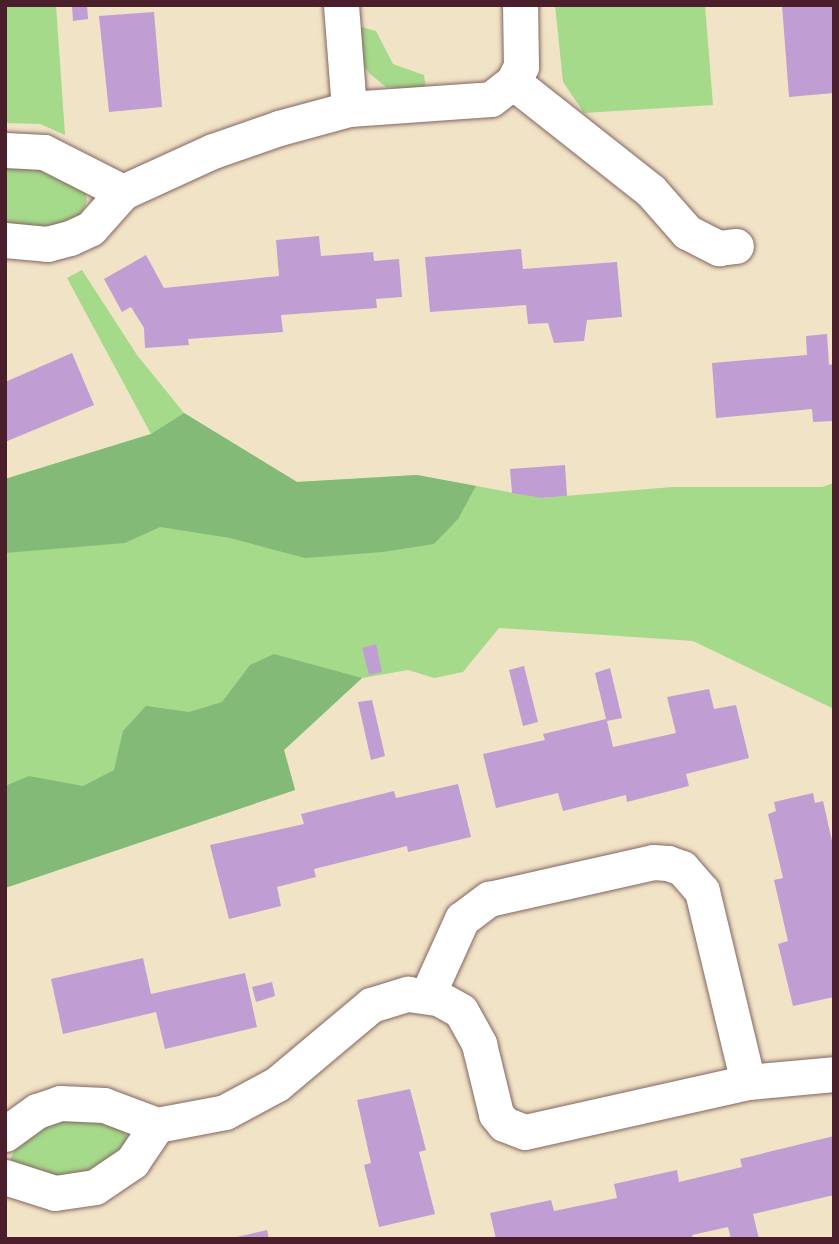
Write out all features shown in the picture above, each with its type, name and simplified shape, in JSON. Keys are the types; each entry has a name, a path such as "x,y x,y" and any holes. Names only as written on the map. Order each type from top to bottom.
{"street":[{"path":"341,5 349,109"},
{"path":"5,240 47,244 70,238 100,220 123,192 239,141 349,109 476,103 497,95 513,82 524,49 520,5"},
{"path":"513,82 651,191 696,239 719,248 736,246"},
{"path":"5,150 44,152 123,192"},
{"path":"427,996 462,919 489,899 653,862 668,863 682,868 702,891 748,1082"},
{"path":"5,1134 37,1111 84,1101 157,1125 225,1112 276,1084 371,1005 408,994 427,996 461,1011 479,1044 496,1114 505,1124 525,1132 748,1082 834,1074"},
{"path":"5,1177 55,1193 95,1187 132,1162 157,1125"}],"green space":[{"path":"5,5 56,5 65,135 40,124 5,123"},
{"path":"555,5 705,5 713,105 584,113 563,82"},
{"path":"358,26 376,31 393,64 424,75 426,90 386,87 370,74 361,62"},
{"path":"23,160 84,185 87,201 81,215 34,233 5,229 5,162"},
{"path":"82,270 137,355 184,413 297,482 417,475 541,498 672,487 822,487 834,483 834,709 693,641 499,628 463,672 434,678 408,670 362,678 284,750 295,790 5,888 5,479 151,434 67,278"},
{"path":"184,413 297,482 417,475 476,486 458,519 434,544 383,552 305,558 230,538 160,527 125,543 5,553 5,479 151,434"},
{"path":"274,654 362,678 284,750 295,790 5,888 5,786 29,776 83,786 114,770 123,731 146,706 189,712 222,702 250,665"},
{"path":"80,1115 121,1127 127,1137 122,1156 71,1181 10,1161 17,1142 28,1132"}],"building":[{"path":"87,5 88,19 73,21 72,6"},
{"path":"782,5 834,5 834,93 789,97"},
{"path":"154,12 162,107 109,112 99,16"},
{"path":"319,236 321,256 373,252 374,261 399,259 402,297 376,299 377,308 281,315 283,332 188,339 189,345 145,348 144,328 131,307 122,312 104,279 146,255 164,288 279,276 276,240"},
{"path":"521,249 523,269 617,262 622,317 587,320 584,341 554,343 548,323 528,324 526,305 430,312 425,257"},
{"path":"827,334 829,365 834,364 834,421 813,422 812,409 716,418 712,363 807,355 806,336"},
{"path":"72,353 94,405 5,442 5,382"},
{"path":"565,465 567,496 541,498 512,493 510,469"},
{"path":"376,644 382,672 369,675 362,648"},
{"path":"524,666 538,722 523,726 509,670"},
{"path":"610,668 622,718 607,721 613,747 676,733 667,697 709,689 714,709 736,705 749,758 686,774 689,786 627,802 626,795 563,811 558,793 496,808 483,754 545,740 543,734 606,719 595,673"},
{"path":"372,700 385,756 371,760 358,702"},
{"path":"458,784 471,837 408,852 407,846 314,869 316,877 277,887 281,906 229,919 210,845 304,824 301,814 394,791 396,798"},
{"path":"813,793 815,803 823,801 834,850 834,997 793,1006 778,944 788,941 774,880 783,878 768,814 776,811 774,802"},
{"path":"143,958 151,994 245,973 257,1027 165,1049 156,1012 63,1034 51,979"},
{"path":"272,982 275,996 256,1002 252,987"},
{"path":"410,1089 426,1150 419,1152 435,1214 379,1227 364,1165 371,1163 357,1100"},
{"path":"834,1136 834,1195 753,1214 759,1239 731,1239 728,1227 692,1235 693,1239 496,1239 490,1213 551,1200 554,1211 617,1198 614,1184 677,1170 679,1182 742,1167 740,1159"},
{"path":"267,1230 269,1239 233,1239 233,1238"}]}
